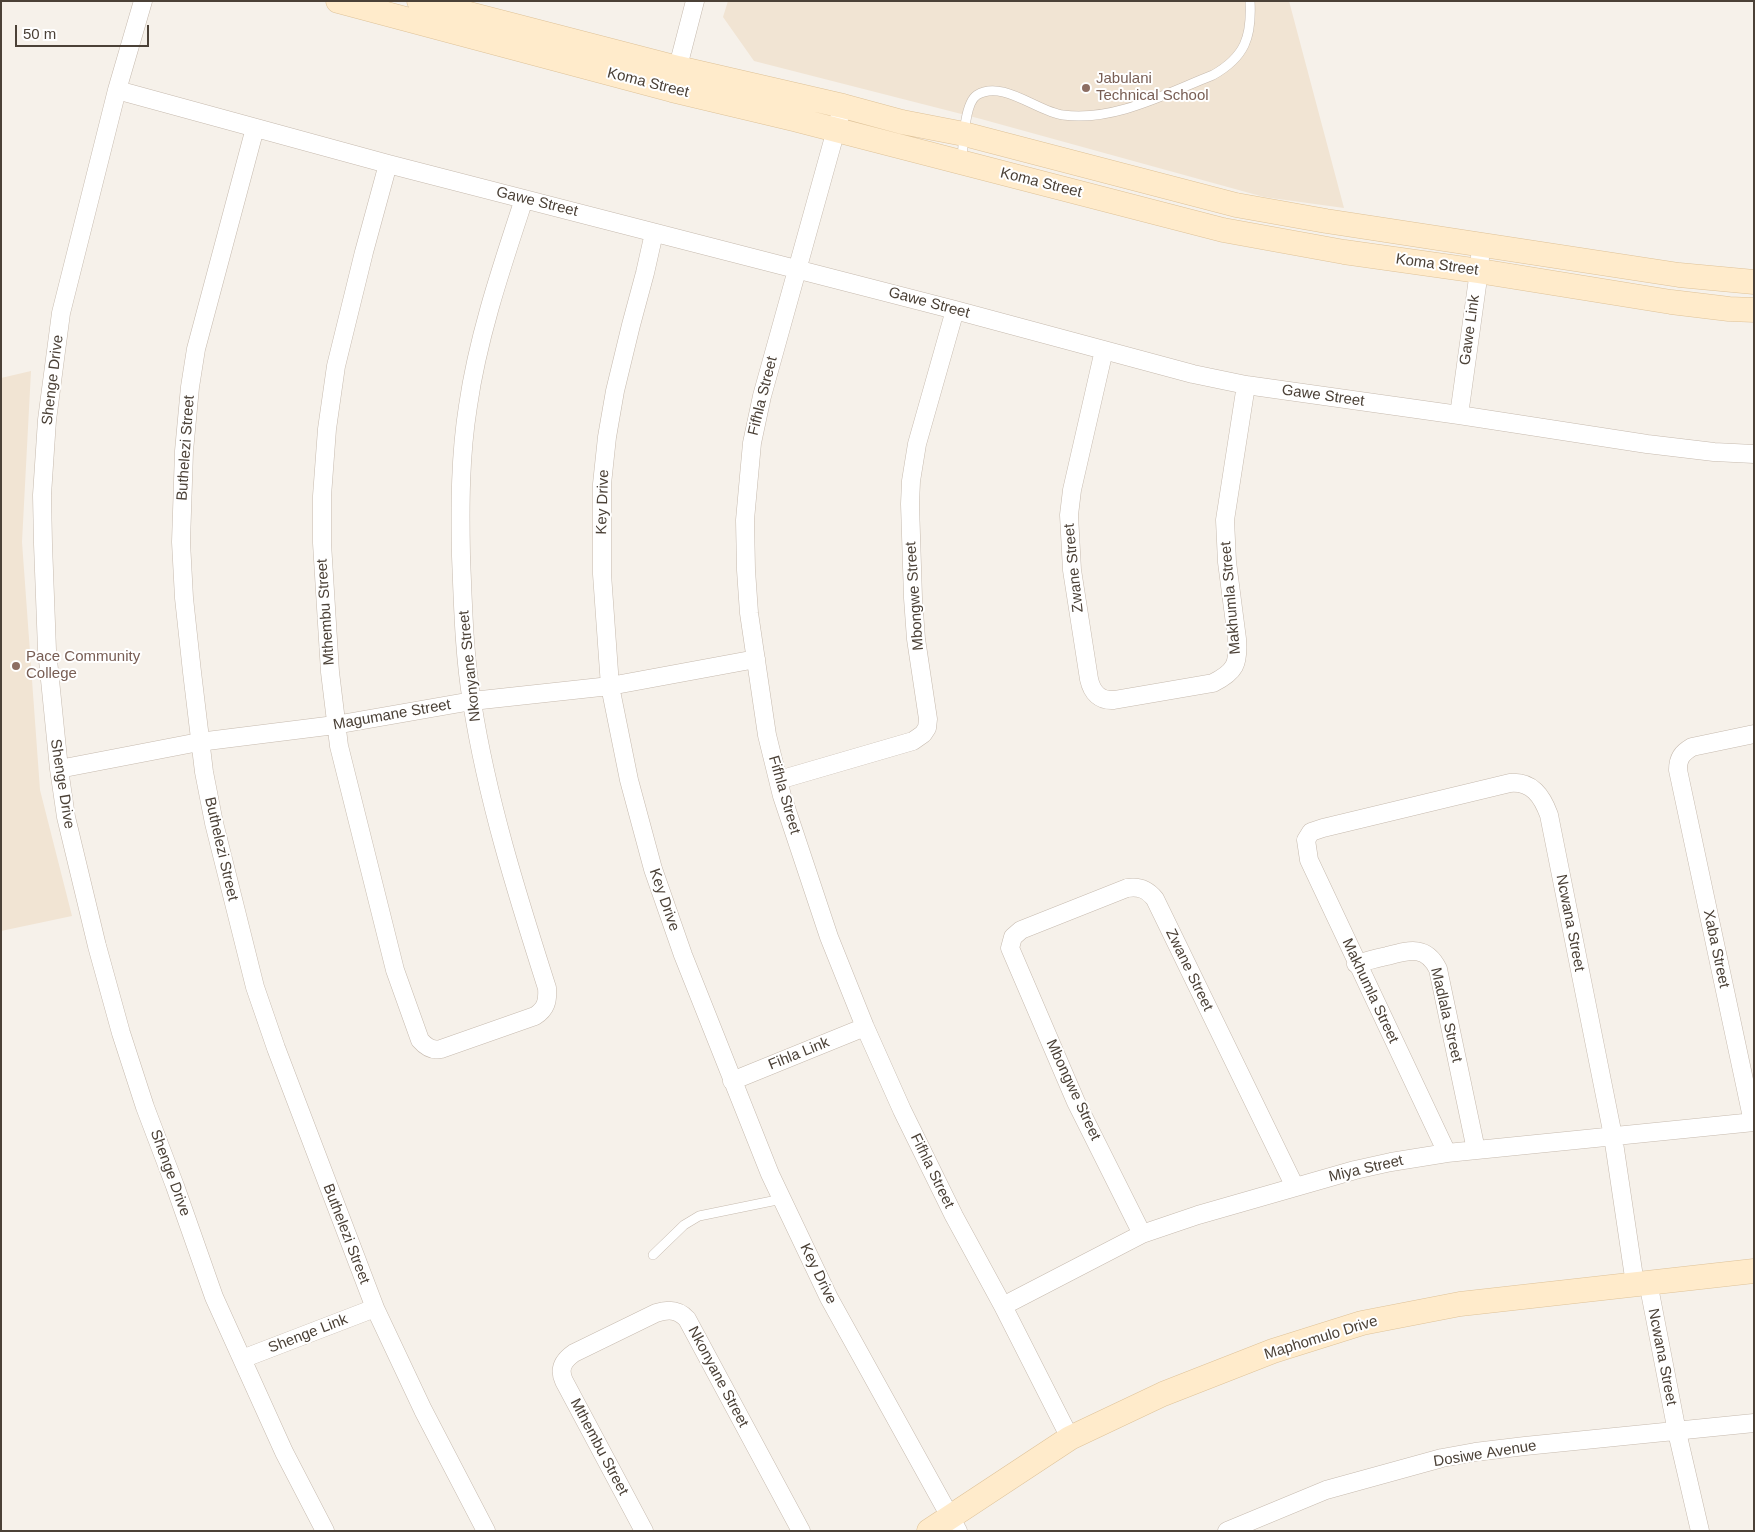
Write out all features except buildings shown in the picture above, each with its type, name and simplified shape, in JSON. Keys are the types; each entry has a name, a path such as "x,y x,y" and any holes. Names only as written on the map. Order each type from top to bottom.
{"main road":[{"name":"Koma Street","path":"338,1 675,79 843,106 902,122 964,134 1236,205 1326,221 1679,275 1754,282"},
{"name":"Koma Street","path":"419,1 675,79 834,130 1240,234 1344,252 1671,302 1754,310"},
{"name":"Maphomulo Drive","path":"929,1531 954,1523 1070,1438 1164,1394 1272,1351 1362,1323 1460,1304 1754,1271"}],"street":[{"name":"Shenge Drive","path":"143,1 118,90 61,314 47,420 42,495 43,544 47,650 59,769 66,817 97,946 121,1033 145,1107 214,1297 284,1452 325,1531"},
{"path":"675,79 695,1"},
{"name":"Gawe Street","path":"118,90 388,164 955,310 1193,374 1246,385 1677,448 1754,454"},
{"name":"Fifhla Street","path":"843,106 834,130 796,269 762,396 752,443 745,520 749,613 767,735 782,796 829,937 865,1026 929,1165 1070,1438"},
{"name":"Buthelezi Street","path":"256,128 196,349 190,387 184,451 181,498 183,579 200,742 214,823 255,987 276,1048 375,1308 423,1410 486,1531"},
{"name":"Mthembu Street","path":"388,164 343,332 336,366 329,412 322,496 322,543 335,725 347,784 395,970 420,1040 431,1049"},
{"name":"Nkonyane Street","path":"431,1049 442,1049 535,1016 542,1011 547,1001 547,988 514,884 488,783 472,701 464,620 460,513 468,406 487,318 524,199"},
{"name":"Key Drive","path":"654,233 646,273 615,391 607,437 602,484 602,574 610,686 629,780 653,868 683,955 732,1081 782,1199 829,1298 954,1523"},
{"name":"Gawe Link","path":"1459,415 1481,244"},
{"name":"Mbongwe Street","path":"779,780 913,741 923,734 927,728 928,713 916,639 913,606 911,481 917,444 955,310"},
{"name":"Zwane Street","path":"1098,697 1091,688 1088,679 1072,570 1069,528 1072,490 1104,350"},
{"name":"Makhumla Street","path":"1098,697 1114,700 1213,683 1234,668 1238,652 1228,570 1225,520 1246,385"},
{"name":"Magumane Street","path":"59,769 200,742 335,725 472,701 610,686 756,659"},
{"name":"Xaba Street","path":"1754,734 1692,747 1684,752 1679,761 1679,776 1754,1122"},
{"name":"Ncwana Street","path":"1315,830 1510,783 1524,784 1536,790 1544,802 1549,815 1641,1283 1700,1531"},
{"name":"Makhumla Street","path":"1315,830 1311,832 1306,840 1306,852 1309,860 1356,964 1447,1153"},
{"name":"Zwane Street","path":"1011,943 1013,937 1021,930 1127,888 1137,887 1150,894 1160,909 1295,1187"},
{"name":"Mbongwe Street","path":"1011,943 1011,951 1015,961 1076,1102 1142,1234"},
{"name":"Madlala Street","path":"1356,964 1416,950 1429,956 1435,962 1476,1150"},
{"name":"Fihla Link","path":"732,1081 865,1026"},
{"name":"Miya Street","path":"1003,1306 1142,1234 1198,1215 1355,1170 1447,1153 1754,1122"},
{"name":"Shenge Link","path":"242,1359 375,1308"},
{"name":"Nkonyane Street","path":"564,1361 574,1353 656,1313 669,1310 681,1314 687,1319 801,1531"},
{"name":"Mthembu Street","path":"564,1361 561,1370 564,1381 644,1531"},
{"name":"Dosiwe Avenue","path":"1227,1531 1326,1490 1442,1458 1500,1449 1754,1423"}],"lane":[{"path":"962,163 964,134 971,101 974,96 990,91 1003,92 1022,98 1052,113 1063,115 1102,115 1124,110 1213,75 1226,67 1239,54 1248,39 1251,20 1250,1"},
{"path":"653,1255 684,1225 699,1216 782,1199"}],"shaded area":[{"name":"Jabulani Technical School","path":"728,1 1289,1 1344,208 1264,197 981,119 754,61 723,17"},
{"name":"Pace Community College","path":"31,371 22,542 40,790 72,916 1,931 1,378"}],"place":[{"name":"Jabulani Technical School","path":"1086,88"},
{"name":"Pace Community College","path":"16,666"}]}
